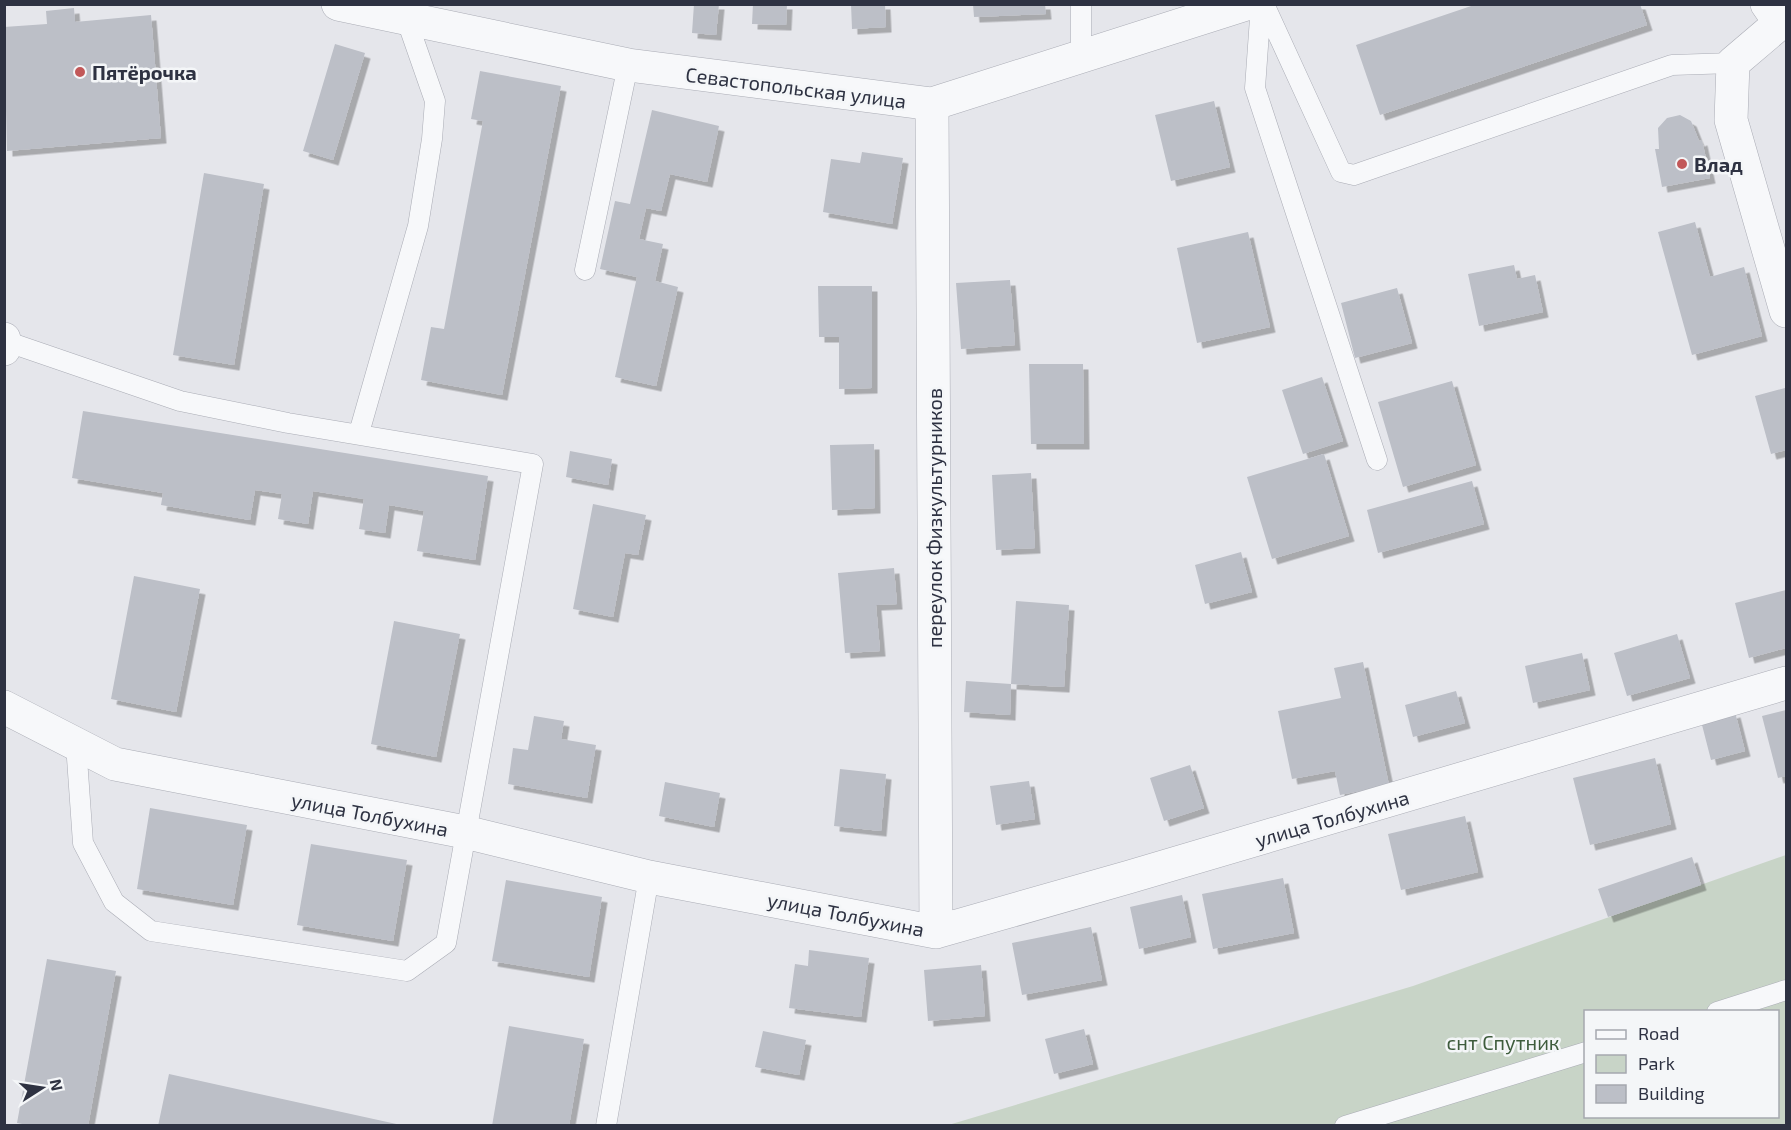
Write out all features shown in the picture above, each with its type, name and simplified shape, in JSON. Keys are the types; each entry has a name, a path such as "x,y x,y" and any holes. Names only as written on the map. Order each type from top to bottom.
{"street":[{"name":"Севастопольская улица","path":"338,4 628,65 932,104 1246,4"},
{"path":"1778,15 1733,63 1731,120 1786,311"},
{"name":"переулок Физкультурников","path":"932,104 936,932"},
{"name":"улица Толбухина","path":"4,707 115,764 465,832 650,877 936,932 1129,878 1786,683"}],"lane":[{"path":"1081,4 1081,56"},
{"path":"1263,4 1337,165 1341,172 1354,175 1672,65 1733,63"},
{"path":"1263,4 1255,88 1377,460"},
{"path":"359,433 418,226 432,139 435,101 406,18"},
{"path":"585,270 628,65"},
{"path":"5,343 180,402 288,423 359,433 533,464 446,943 406,970 151,932 114,902 83,843 76,744"},
{"path":"606,1125 650,877"},
{"path":"1720,1010 1786,990"},
{"path":"1345,1125 1584,1053"}],"green space":[{"name":"снт Спутник","path":"1786,855 1786,1125 945,1126 1413,986"}],"building":[{"path":"694,4 719,4 716,35 692,33"},
{"path":"753,4 787,4 786,25 752,24"},
{"path":"851,4 885,4 886,27 852,29"},
{"path":"973,4 1045,4 1046,14 974,17"},
{"path":"1477,4 1640,4 1647,25 1380,115 1356,45"},
{"name":"Пятёрочка","path":"74,8 75,22 151,15 161,138 7,151 4,27 47,24 46,11"},
{"path":"335,44 365,53 333,160 303,151"},
{"path":"480,71 561,86 502,395 421,380 431,327 444,329 483,121 471,119"},
{"path":"1214,101 1230,167 1171,181 1155,115"},
{"path":"652,110 719,126 707,182 670,174 661,211 646,208 639,239 663,244 655,281 678,287 656,386 615,377 637,277 600,269 615,201 630,204"},
{"name":"Влад","path":"1680,115 1691,121 1699,141 1702,140 1710,178 1662,187 1655,149 1659,149 1658,128 1667,118"},
{"path":"862,152 903,158 892,224 823,212 831,159 860,163"},
{"path":"204,173 264,184 234,365 173,355"},
{"path":"1695,222 1710,277 1744,267 1762,336 1692,355 1658,232"},
{"path":"1248,232 1270,327 1197,343 1177,248"},
{"path":"1514,265 1517,279 1535,275 1543,312 1479,326 1468,274"},
{"path":"1010,280 1015,345 961,349 956,283"},
{"path":"818,286 872,286 872,388 839,389 839,337 819,337"},
{"path":"1397,288 1412,343 1355,358 1341,303"},
{"path":"1029,364 1083,364 1084,444 1031,444"},
{"path":"1322,377 1343,441 1303,454 1282,390"},
{"path":"1452,381 1476,465 1403,487 1378,402"},
{"path":"1785,388 1786,450 1771,454 1755,396"},
{"path":"83,411 488,476 475,560 417,551 424,511 389,505 385,533 359,529 364,499 313,491 308,524 278,519 282,494 255,490 250,520 161,505 163,493 72,478"},
{"path":"874,444 875,508 832,510 830,445"},
{"path":"570,451 612,459 608,485 566,477"},
{"path":"1324,454 1349,536 1272,559 1247,477"},
{"path":"1031,473 1035,548 996,550 992,475"},
{"path":"1472,481 1484,524 1378,553 1367,510"},
{"path":"593,504 646,515 638,555 625,553 613,617 573,609"},
{"path":"1241,552 1252,592 1205,604 1195,565"},
{"path":"894,568 897,604 876,605 880,651 845,653 838,573"},
{"path":"134,576 200,589 176,712 111,699"},
{"path":"1786,590 1786,648 1749,658 1735,603"},
{"path":"1016,601 1069,605 1064,687 1011,684"},
{"path":"394,621 460,634 436,757 371,744"},
{"path":"1677,634 1690,678 1627,696 1614,653"},
{"path":"1582,653 1590,690 1533,703 1525,666"},
{"path":"1363,662 1389,785 1340,795 1335,771 1292,779 1278,711 1341,698 1334,668"},
{"path":"966,681 1011,684 1010,715 964,712"},
{"path":"1456,691 1465,723 1413,737 1405,705"},
{"path":"1786,710 1786,776 1778,778 1762,716"},
{"path":"1735,712 1745,751 1711,760 1701,721"},
{"path":"534,716 564,721 561,739 596,745 587,798 508,784 513,748 528,750"},
{"path":"1655,758 1671,824 1590,845 1573,778"},
{"path":"1190,765 1204,808 1164,821 1150,778"},
{"path":"840,769 886,774 881,831 834,826"},
{"path":"1029,781 1035,819 996,825 990,786"},
{"path":"665,782 720,793 714,827 659,816"},
{"path":"150,808 247,825 233,905 137,889"},
{"path":"1465,816 1478,872 1401,890 1388,834"},
{"path":"311,844 407,860 393,941 297,925"},
{"path":"1692,857 1701,885 1608,917 1598,889"},
{"path":"1283,878 1294,933 1213,949 1202,894"},
{"path":"506,880 602,897 589,977 492,961"},
{"path":"1182,895 1191,937 1139,949 1130,907"},
{"path":"1091,927 1102,980 1022,995 1012,943"},
{"path":"809,950 869,958 861,1017 789,1008 795,964 808,966"},
{"path":"47,959 116,971 88,1126 33,1126 17,1123"},
{"path":"981,965 985,1016 928,1021 924,970"},
{"path":"509,1026 584,1039 569,1126 492,1126"},
{"path":"1084,1029 1093,1064 1054,1074 1045,1039"},
{"path":"763,1031 806,1040 799,1075 755,1067"},
{"path":"169,1074 401,1125 401,1126 158,1126"}],"place":[{"name":"Пятёрочка","path":"80,72"},
{"name":"Влад","path":"1682,164"}]}
